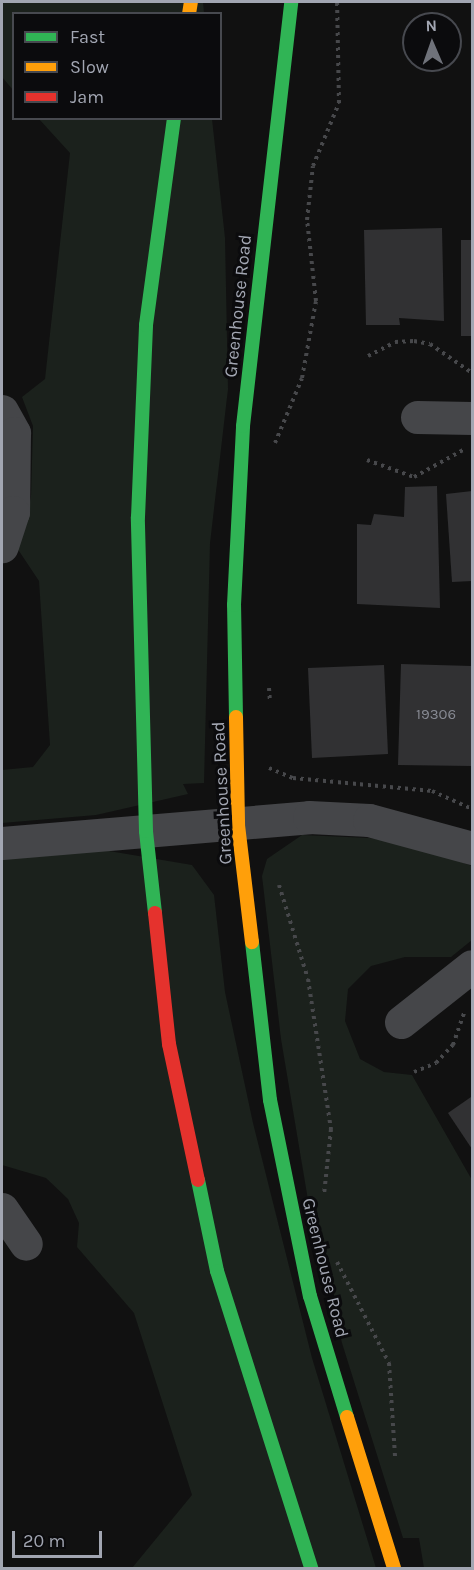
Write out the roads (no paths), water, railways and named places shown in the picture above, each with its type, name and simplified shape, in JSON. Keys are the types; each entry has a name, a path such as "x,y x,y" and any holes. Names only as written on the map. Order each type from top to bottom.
{"main road":[{"name":"Greenhouse Road","path":"291,2 243,426 234,605 238,825 270,1100 310,1296 394,1569"},
{"path":"174,120 146,326 138,505 146,831 169,1044 217,1271 312,1569"}],"street":[{"path":"2,411 14,433 13,512 2,546"},
{"path":"417,417 472,418"},
{"path":"2,843 270,821 369,819 472,848"},
{"path":"401,1022 472,966"},
{"path":"2,1209 26,1244"}]}
